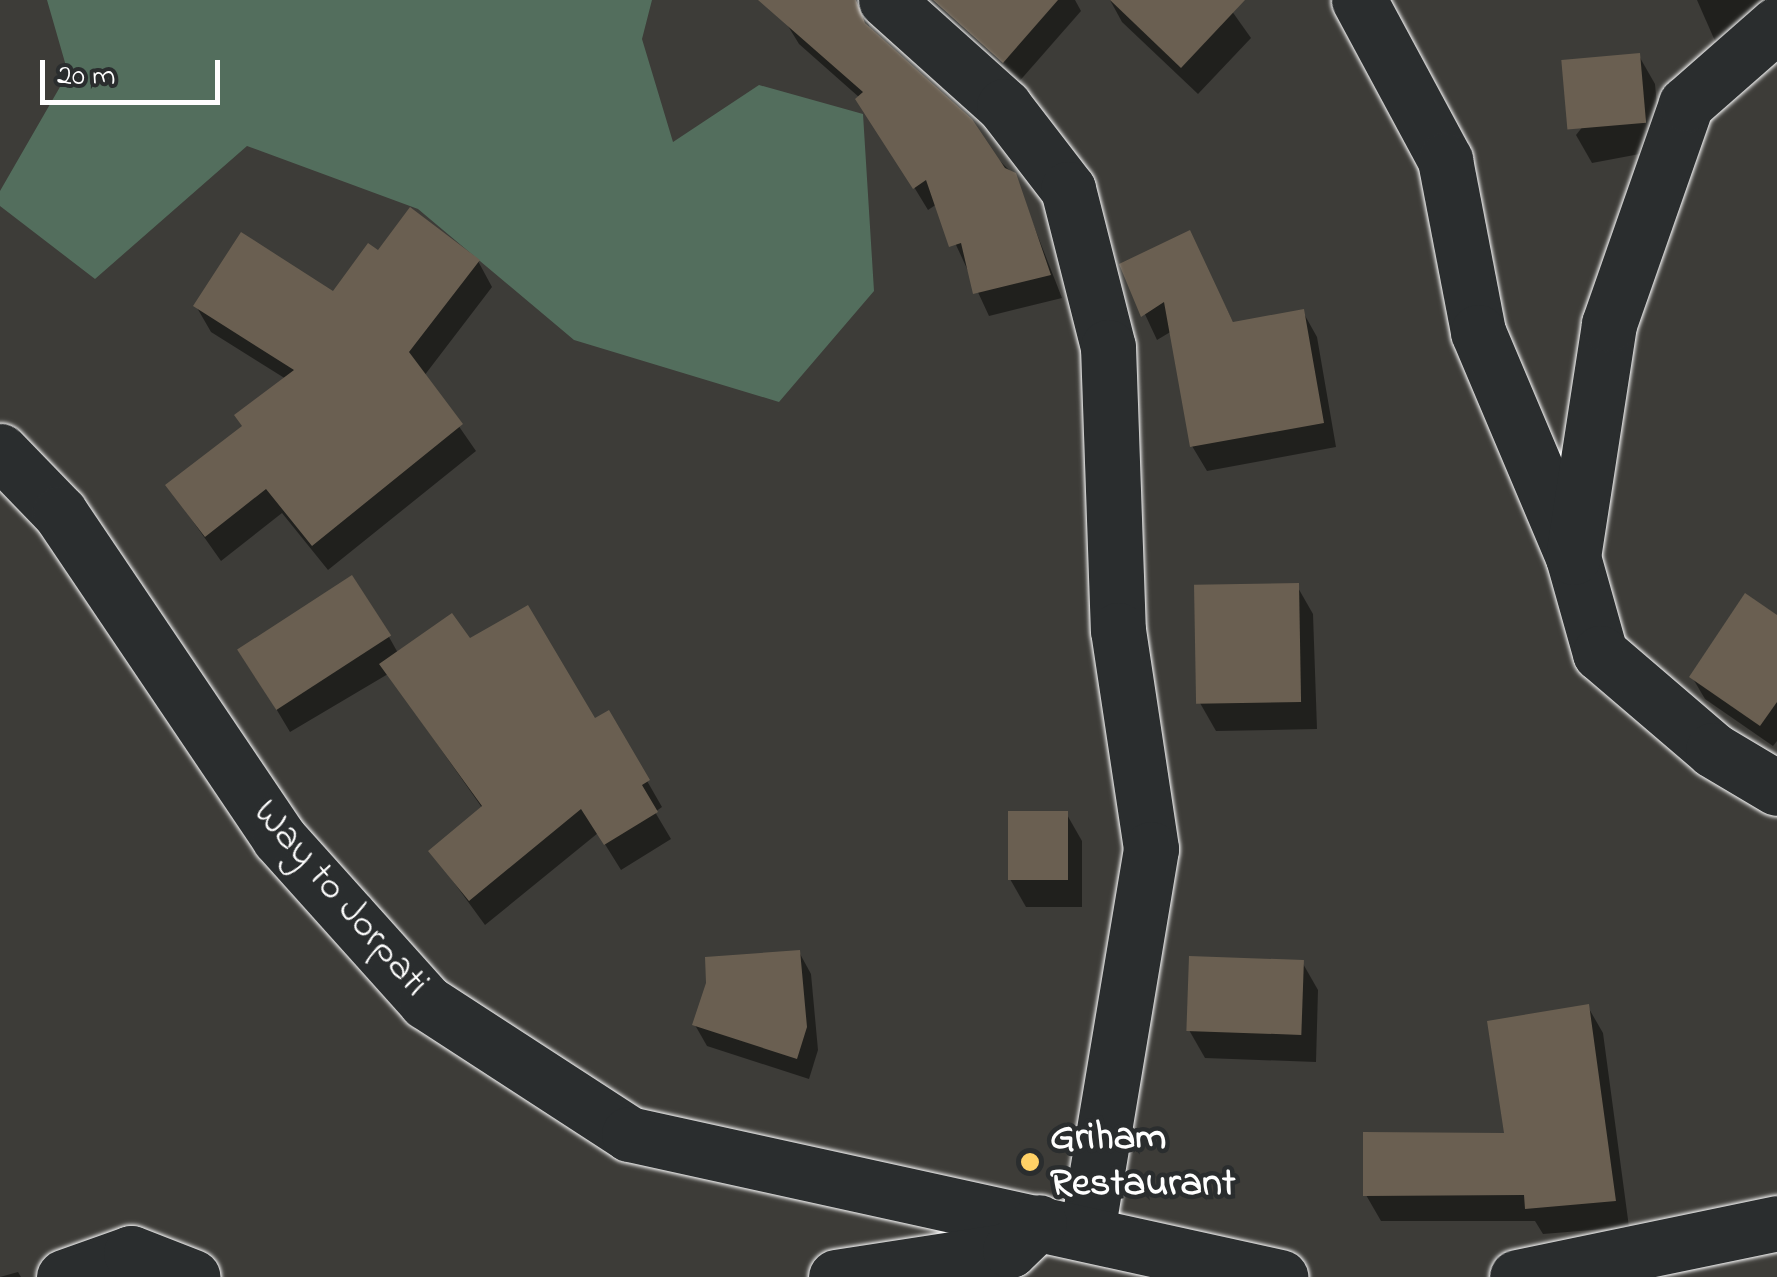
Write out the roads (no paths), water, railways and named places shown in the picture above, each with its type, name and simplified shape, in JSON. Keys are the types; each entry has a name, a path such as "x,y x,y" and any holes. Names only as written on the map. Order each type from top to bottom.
{"street":[{"path":"836,1277 1044,1245 1151,849 1118,630 1108,348 1068,189 1004,106 886,0"},
{"path":"1359,0 1445,160 1478,332 1574,557 1600,652 1714,750 1777,788"},
{"path":"1574,557 1609,324 1686,104 1777,24"},
{"name":"Way to Jorpati","path":"0,451 60,513 279,838 426,1002 629,1134 1044,1245 1280,1277"},
{"path":"1517,1277 1664,1261 1777,1222"},
{"path":"64,1277 131,1252 193,1277"}],"place":[{"name":"Griham Restaurant","path":"1030,1162"}]}
